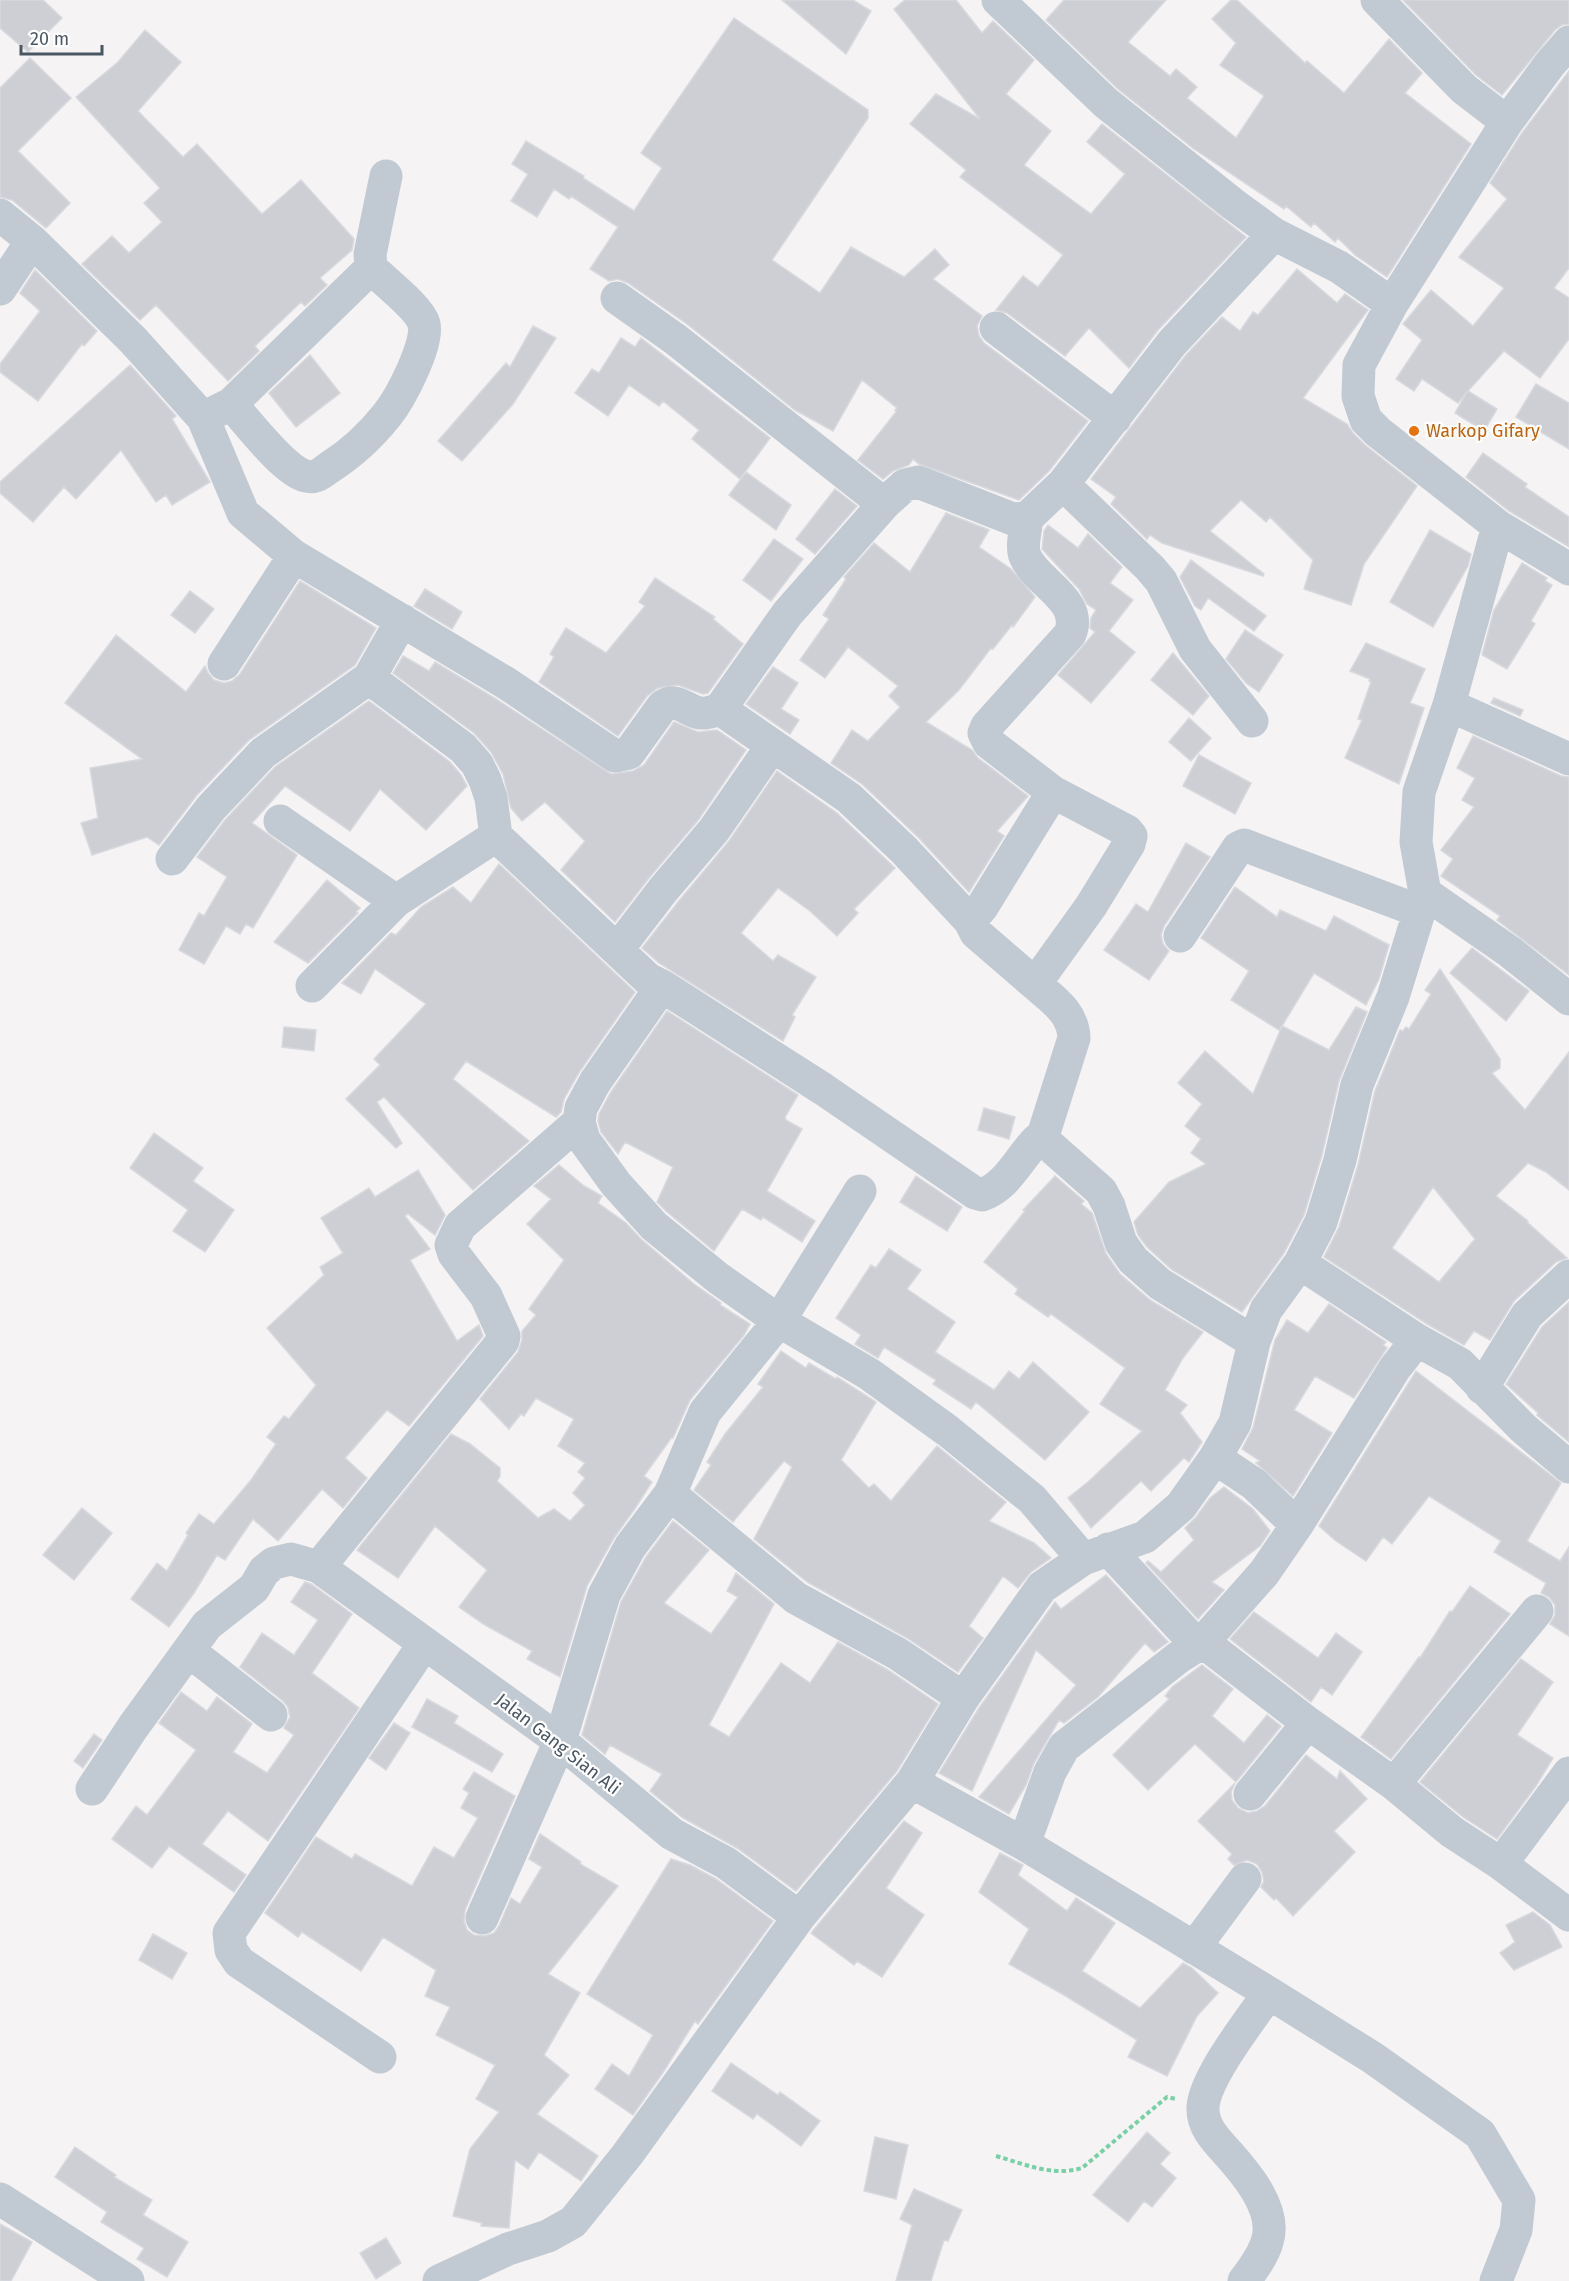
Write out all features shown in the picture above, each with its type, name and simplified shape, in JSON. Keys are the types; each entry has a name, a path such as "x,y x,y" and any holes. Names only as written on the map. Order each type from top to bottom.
{"street":[{"path":"998,0 1106,103 1274,234 1339,267 1392,304"},
{"path":"1377,0 1464,89 1507,122"},
{"path":"1569,42 1507,122 1392,304 1359,365 1358,396 1366,420 1378,432 1498,526 1569,569"},
{"path":"0,215 32,241 133,340 217,411 293,470 305,476 316,477 350,454 388,414 421,353 425,338 424,322 411,305 371,268 370,255 386,176"},
{"path":"217,411 243,513 294,556 506,683 615,756 628,753 669,702 676,702 702,714 720,709 787,614 884,504 905,485 918,483 1013,519 1027,518 1063,484 1186,327 1274,234"},
{"path":"0,289 32,241"},
{"path":"217,411 371,268"},
{"path":"617,298 675,339 884,504"},
{"path":"996,328 1114,418"},
{"path":"1063,484 1161,581 1195,650 1252,721"},
{"path":"1027,518 1024,553 1031,566 1067,603 1074,624 1070,634 987,726 984,733 989,743 1053,792 1127,831 1131,839 1091,906 1035,984"},
{"path":"439,2281 508,2249 548,2236 573,2222 627,2155 799,1917 912,1782 963,1698 1042,1587 1096,1554 1145,1537 1181,1506 1215,1458 1235,1423 1254,1342 1266,1311 1300,1263 1322,1222 1340,1160 1357,1085 1393,997 1422,902 1416,842 1419,792 1449,705 1498,526"},
{"path":"224,664 294,556"},
{"path":"172,859 211,808 263,753 369,678 402,620"},
{"path":"369,678 463,748 477,764 485,780 491,798 496,836 648,979 823,1089 982,1196 1002,1184 1036,1142 1049,1145 1101,1191 1109,1206 1121,1243 1133,1260 1160,1284 1254,1342"},
{"path":"1449,705 1569,759"},
{"path":"720,709 849,798 904,850 970,921 976,933 1067,1012 1074,1025 1074,1038 1041,1142"},
{"path":"617,950 663,890 714,830 772,746"},
{"path":"970,921 982,907 1053,792"},
{"path":"280,821 396,901"},
{"path":"312,986 396,901 496,836"},
{"path":"1180,936 1238,848 1244,845 1422,902 1510,952 1569,999"},
{"path":"662,986 595,1082 581,1108 579,1122 584,1140 590,1149 616,1184 654,1226 718,1278 779,1322 869,1374 948,1431 1032,1499 1200,1643 1394,1784 1452,1832 1501,1864 1569,1915"},
{"path":"92,1789 133,1727 207,1625 254,1588 264,1571 274,1563 291,1559 320,1567 503,1341 504,1336 486,1296 454,1254 451,1245 460,1226 579,1122"},
{"path":"482,1918 560,1741 604,1595 630,1547 670,1494 705,1412 779,1322 860,1191"},
{"path":"1300,1263 1417,1340 1460,1364 1523,1428 1569,1467"},
{"path":"1482,1388 1527,1315 1569,1276"},
{"path":"1024,1844 1050,1772 1064,1747 1200,1643 1264,1573 1317,1495 1389,1377 1417,1340"},
{"path":"1215,1458 1254,1484 1297,1525"},
{"path":"670,1494 796,1598 898,1654 963,1698"},
{"name":"Jalan Gang Sian Ali","path":"320,1567 560,1741 672,1834 726,1863 799,1917"},
{"path":"1394,1784 1537,1611"},
{"path":"380,2057 239,1962 231,1950 229,1933 424,1644"},
{"path":"189,1651 271,1715"},
{"path":"1250,1794 1308,1723"},
{"path":"1501,1864 1569,1773"},
{"path":"912,1782 1024,1844 1269,1992 1373,2058 1480,2134 1519,2200 1516,2230 1496,2281"},
{"path":"1194,1947 1245,1879"},
{"path":"1244,2281 1256,2265 1268,2240 1267,2211 1248,2175 1208,2131 1203,2108 1209,2081 1269,1992"},
{"path":"0,2199 128,2281"}],"path":[{"path":"996,2156 1052,2172 1067,2172 1082,2168 1167,2097 1203,2108"}],"building":[{"path":"0,0 43,0 62,18 28,52 0,28"},
{"path":"782,0 853,0 871,11 846,54"},
{"path":"905,0 956,0 982,33 993,21 1034,60 1006,94 1051,131 1024,165 1091,214 1125,174 1087,142 1102,124 1246,237 1158,330 1129,368 1089,328 1065,356 1007,313 996,310 1023,276 1038,287 1063,255 960,177 966,170 910,124 936,94 980,119 894,9"},
{"path":"1064,0 1166,0 1128,42 1170,76 1176,69 1197,87 1187,98 1236,138 1264,96 1220,65 1236,43 1212,19 1231,0 1237,0 1305,63 1307,61 1344,93 1389,39 1422,73 1405,93 1471,144 1387,277 1355,255 1338,238 1335,242 1314,223 1311,227 1286,206 1284,209 1194,149 1118,89 1046,20"},
{"path":"1403,0 1569,0 1569,24 1562,25 1555,30 1502,95 1476,75"},
{"path":"734,18 868,110 868,118 772,260 820,293 851,247 904,277 935,249 949,265 933,279 982,316 977,326 979,336 984,343 1088,421 1049,471 1019,500 919,464 913,459 909,465 893,471 883,479 858,460 897,408 862,380 833,431 795,410 687,324 628,283 618,279 609,281 590,269 618,227 571,196 569,199 554,189 537,217 511,201 528,174 512,164 526,141 584,176 583,178 634,211 662,168 641,153"},
{"path":"145,30 181,62 138,111 183,157 197,144 262,214 301,180 354,239 352,250 320,278 327,285 305,306 301,302 255,346 259,351 228,381 156,305 140,320 82,264 112,236 129,253 162,222 144,203 160,188 76,97 118,62"},
{"path":"30,58 71,98 18,151 70,203 46,228 12,200 0,197 0,88"},
{"path":"1569,71 1569,268 1554,288 1569,298 1569,339 1540,378 1504,351 1468,391 1497,409 1484,431 1455,413 1467,392 1458,403 1422,379 1414,391 1396,379 1422,340 1403,324 1431,290 1473,326 1504,288 1459,257 1507,199 1490,183 1522,133"},
{"path":"1297,269 1337,303 1345,294 1368,310 1303,398 1347,424 1365,445 1417,486 1364,564 1351,605 1304,589 1313,560 1270,517 1266,522 1241,500 1210,531 1264,574 1263,576 1162,543 1150,535 1147,539 1111,504 1116,497 1091,479 1186,355 1222,317 1240,331 1253,312 1258,315"},
{"path":"35,270 97,331 84,346 82,344 38,401 0,372 0,364 40,311 20,293"},
{"path":"533,326 556,338 513,404 462,461 438,441 506,363 510,367"},
{"path":"621,338 635,347 641,338 770,438 740,479 692,439 699,430 663,401 659,406 629,385 608,416 575,393 592,369 599,373"},
{"path":"310,355 340,393 296,427 269,393"},
{"path":"130,365 176,416 172,419 210,482 172,505 166,495 156,502 121,450 76,499 64,487 33,522 0,493 0,482"},
{"path":"1536,384 1569,403 1569,449 1516,417"},
{"path":"1483,453 1527,484 1525,487 1569,517 1569,547 1509,511 1466,477"},
{"path":"746,472 791,505 776,530 729,495"},
{"path":"835,489 857,506 815,554 796,539"},
{"path":"946,513 989,530 979,547 1011,569 1035,597 1013,627 1012,625 993,649 991,648 959,690 926,722 972,750 978,758 1028,796 997,831 1004,836 969,892 918,837 862,784 831,763 852,730 868,741 900,707 889,696 898,686 848,647 825,678 800,660 829,619 823,615 846,579 844,577 874,543 910,572"},
{"path":"1048,525 1078,548 1088,534 1122,567 1110,583 1133,600 1109,631 1135,652 1091,703 1058,675 1095,632 1090,628 1091,618 1096,610 1087,604 1079,589 1042,549 1044,531"},
{"path":"1430,530 1471,554 1468,566 1433,627 1390,602"},
{"path":"774,539 803,559 771,601 743,580"},
{"path":"1191,560 1266,616 1254,631 1208,598 1201,610 1195,606 1180,577"},
{"path":"1522,563 1547,578 1545,581 1552,585 1531,621 1535,624 1507,669 1482,655 1494,610"},
{"path":"655,578 715,617 713,619 743,644 708,693 703,694 678,685 658,688 647,696 618,736 539,682 554,657 550,654 566,628 606,653 645,606 639,602"},
{"path":"300,581 376,628 355,665 249,740 197,795 159,845 147,837 92,855 81,823 98,818 90,768 142,759 65,703 116,635 186,692 205,666 214,680 224,683 232,681 240,674"},
{"path":"425,589 462,612 452,629 414,606"},
{"path":"190,591 214,609 195,633 171,615"},
{"path":"1245,630 1283,655 1259,692 1246,683 1226,659"},
{"path":"1366,643 1425,669 1410,703 1424,708 1399,784 1345,758 1362,720 1358,719 1371,682 1370,679 1350,671"},
{"path":"1173,653 1209,696 1193,715 1151,680"},
{"path":"403,656 429,671 435,662 611,774 633,771 644,765 674,722 698,732 717,730 746,750 699,819 615,922 561,870 585,841 545,802 522,821 511,808 503,774 491,752 474,733 393,673"},
{"path":"773,667 798,683 781,709 799,720 790,734 746,704"},
{"path":"1494,698 1523,710 1520,716 1491,703"},
{"path":"369,701 450,762 467,786 426,830 380,789 350,831 285,786 252,823 297,855 253,928 246,924 240,934 226,926 204,964 179,950 199,913 204,916 227,877 197,857 225,820 275,767"},
{"path":"1189,718 1211,738 1191,761 1169,742"},
{"path":"1473,736 1561,776 1569,777 1569,975 1497,920 1500,916 1441,876 1453,859 1441,850 1474,807 1462,800 1475,778 1457,768"},
{"path":"1199,755 1251,783 1235,814 1183,786"},
{"path":"777,771 837,813 895,868 854,909 858,913 837,936 810,911 778,888 741,933 773,961 778,955 816,977 792,1015 795,1017 783,1041 659,963 642,948 729,841"},
{"path":"1186,843 1210,857 1164,926 1161,935 1163,944 1169,951 1149,980 1104,950 1136,904 1148,912"},
{"path":"499,864 635,992 580,1071 564,1099 561,1112 556,1117 466,1061 453,1079 529,1141 473,1190 384,1097 377,1102 402,1143 396,1148 346,1099 380,1065 374,1059 426,1004 375,969 361,994 342,983 391,933 396,935 421,907 453,887 471,903"},
{"path":"327,880 360,908 356,912 358,913 308,963 274,942"},
{"path":"1235,887 1277,917 1280,910 1326,931 1334,916 1389,945 1379,979 1366,1005 1314,973 1279,1030 1231,1000 1249,971 1201,938"},
{"path":"1472,948 1529,991 1506,1021 1450,973"},
{"path":"1440,969 1500,1059 1500,1068 1492,1073 1525,1110 1569,1052 1569,1190 1546,1172 1528,1163 1496,1196 1528,1221 1567,1258 1556,1262 1514,1301 1490,1340 1474,1331 1464,1345 1427,1324 1324,1257 1339,1227 1358,1165 1375,1091 1400,1030 1403,1031 1406,1027 1409,1029 1431,994 1425,990","holes":["1433,1187 1475,1239 1439,1282 1392,1248"]},
{"path":"1356,1007 1367,1012 1339,1081 1322,1155 1304,1215 1284,1253 1242,1312 1171,1269 1147,1247 1138,1235 1134,1222 1169,1182 1206,1164 1191,1153 1201,1139 1185,1126 1202,1104 1178,1083 1205,1051 1253,1094 1282,1026 1329,1050"},
{"path":"667,1011 798,1095 785,1117 786,1120 802,1129 767,1191 815,1221 802,1242 763,1217 761,1220 742,1209 714,1251 657,1202 673,1167 625,1142 618,1154 601,1132 599,1114 611,1092"},
{"path":"284,1027 316,1030 314,1051 282,1047"},
{"path":"984,1108 1015,1117 1009,1139 978,1130"},
{"path":"154,1133 203,1168 193,1181 234,1210 205,1252 173,1231 188,1210 130,1168"},
{"path":"559,1165 584,1186 602,1196 598,1203 626,1223 642,1240 694,1284 721,1303 720,1305 750,1324 744,1335 690,1400 673,1438 644,1476 652,1482 614,1538 587,1586 560,1677 527,1659 532,1651 485,1625 459,1607 487,1570 435,1526 398,1578 357,1550 451,1434 470,1444 500,1468 497,1481 538,1518 554,1509 570,1521 585,1505 573,1493 585,1478 578,1472 585,1463 558,1446 574,1419 536,1398 524,1416 521,1414 509,1429 480,1399 518,1352 522,1331 536,1315 529,1309 564,1260 527,1224 551,1199 534,1186"},
{"path":"418,1170 445,1215 435,1235 408,1214 405,1216 430,1249 410,1260 457,1341 479,1325 483,1336 409,1426 387,1410 345,1458 367,1478 343,1508 322,1489 278,1541 253,1519 225,1560 217,1555 194,1593 169,1627 131,1599 157,1563 167,1571 188,1535 186,1533 199,1514 214,1524 251,1480 276,1444 267,1437 284,1416 289,1419 316,1385 267,1328 324,1275 320,1267 343,1253 321,1218 369,1188 375,1197"},
{"path":"916,1176 962,1207 947,1231 900,1202"},
{"path":"1055,1176 1084,1201 1081,1204 1092,1213 1106,1254 1120,1274 1150,1300 1203,1332 1183,1358 1165,1390 1187,1405 1180,1413 1202,1442 1189,1462 1184,1458 1151,1491 1141,1481 1091,1528 1068,1498 1142,1431 1100,1404 1125,1368 1051,1314 1048,1317 1015,1294 1018,1289 984,1262 1025,1211 1023,1210"},
{"path":"889,1249 921,1270 907,1289 955,1322 935,1352 994,1390 1009,1371 1019,1379 1033,1362 1089,1412 1045,1460 976,1402 971,1409 933,1384 936,1380 884,1347 878,1358 855,1344 861,1335 836,1318 871,1265 876,1268"},
{"path":"1569,1302 1569,1442 1537,1415 1538,1413 1506,1384 1542,1327"},
{"path":"1329,1304 1386,1342 1383,1345 1387,1348 1354,1398 1315,1376 1294,1410 1332,1433 1293,1496 1256,1463 1260,1461 1242,1449 1253,1428 1275,1340 1287,1320 1308,1333"},
{"path":"781,1351 806,1368 809,1363 836,1379 837,1377 876,1402 841,1460 869,1488 874,1484 891,1501 937,1446 1006,1502 989,1521 1034,1543 1051,1558 1031,1572 1018,1588 1003,1576 969,1626 983,1638 958,1672 907,1638 807,1582 754,1539 792,1467 784,1461 733,1522 694,1490 711,1465 707,1462 725,1434 763,1387 758,1384"},
{"path":"1416,1371 1561,1483 1527,1541 1560,1561 1569,1547 1569,1636 1550,1624 1555,1615 1555,1605 1549,1597 1541,1593 1546,1583 1494,1552 1501,1541 1429,1496 1392,1544 1383,1537 1366,1561 1336,1541 1319,1526"},
{"path":"1224,1487 1253,1509 1270,1531 1260,1546 1212,1582 1224,1590 1198,1619 1146,1563 1148,1561 1161,1572 1194,1540 1185,1528 1210,1498"},
{"path":"82,1508 112,1533 74,1580 43,1555"},
{"path":"673,1521 709,1550 664,1603 711,1634 738,1597 727,1591 736,1573 774,1604 709,1725 729,1737 781,1663 810,1683 838,1642 888,1670 938,1704 897,1771 796,1891 737,1848 683,1818 650,1791 662,1774 610,1745 605,1754 582,1735 621,1602 646,1557"},
{"path":"1106,1575 1168,1642 1154,1652 1145,1643 1098,1697 1064,1723 1059,1720 1034,1763 1026,1785 1009,1814 979,1797 1076,1685 1036,1650 972,1791 939,1773 979,1708 1055,1602 1061,1609"},
{"path":"305,1582 352,1614 312,1673 359,1708 268,1841 228,1811 202,1844 246,1875 234,1892 169,1846 152,1868 112,1839 136,1806 147,1815 196,1750 159,1723 181,1692 207,1711 217,1697 252,1724 233,1752 267,1773 294,1735 284,1728 290,1717 288,1707 240,1667 262,1633 294,1655 318,1620 291,1602"},
{"path":"1470,1586 1510,1614 1391,1759 1361,1737"},
{"path":"1254,1612 1318,1658 1336,1633 1362,1652 1332,1695 1321,1687 1311,1702 1230,1639"},
{"path":"1521,1659 1553,1682 1517,1735 1553,1758 1536,1786 1497,1839 1463,1817 1420,1782"},
{"path":"1202,1665 1233,1689 1212,1716 1244,1743 1267,1715 1281,1726 1236,1782 1195,1744 1148,1790 1113,1755 1169,1699 1165,1696 1172,1687"},
{"path":"427,1699 458,1716 454,1723 503,1754 492,1772 412,1727"},
{"path":"394,1723 410,1733 386,1770 369,1758"},
{"path":"94,1734 102,1740 83,1768 74,1761"},
{"path":"1306,1755 1337,1779 1340,1771 1367,1799 1334,1831 1355,1852 1293,1916 1276,1898 1274,1900 1261,1887 1264,1881 1257,1864 1247,1860 1234,1865 1228,1859 1232,1854 1198,1821 1235,1783 1231,1792 1232,1800 1238,1808 1248,1813 1257,1811 1265,1806"},
{"path":"474,1772 515,1796 465,1910 464,1921 467,1930 474,1935 485,1936 494,1933 511,1898 520,1904 542,1867 529,1859 540,1834 581,1862 580,1864 618,1886 548,1974 580,1993 544,2055 569,2075 537,2114 598,2156 581,2181 539,2152 528,2169 515,2160 509,2228 481,2226 482,2223 453,2216 470,2149 499,2112 476,2099 495,2065 436,2035 450,2007 425,1996 436,1970 383,1937 361,1971 302,1932 298,1937 265,1913 316,1837 352,1859 355,1854 412,1886 434,1847 454,1858 478,1818 461,1808 469,1793 463,1789"},
{"path":"904,1821 922,1833 886,1888 924,1915 882,1977 857,1961 854,1965 811,1933"},
{"path":"1000,1853 1023,1865 1018,1875 1067,1911 1076,1898 1115,1923 1082,1971 1140,2008 1183,1963 1192,1968 1218,1993 1197,2016 1167,2076 1128,2057 1137,2040 1009,1964 1029,1929 979,1892"},
{"path":"671,1859 690,1865 716,1879 773,1921 698,2024 695,2021 633,2115 595,2089 612,2064 629,2076 653,2035 587,1994"},
{"path":"1533,1912 1550,1925 1562,1947 1514,1970 1500,1953 1515,1942 1506,1925"},
{"path":"153,1934 187,1953 172,1979 139,1960"},
{"path":"731,2063 778,2095 780,2092 820,2121 801,2146 757,2114 753,2119 712,2091"},
{"path":"1147,2132 1170,2153 1160,2164 1176,2178 1152,2207 1144,2201 1128,2222 1093,2195"},
{"path":"875,2137 908,2145 896,2199 864,2191"},
{"path":"75,2147 116,2175 114,2177 152,2200 143,2215 188,2242 167,2277 137,2259 144,2248 101,2222 107,2212 55,2177"},
{"path":"914,2189 962,2210 948,2241 944,2240 931,2281 896,2281 912,2225 900,2219"},
{"path":"0,2224 32,2242 11,2281 0,2281"},
{"path":"386,2238 401,2263 376,2279 360,2253"}],"place":[{"name":"Warkop Gifary","path":"1414,431"}]}
